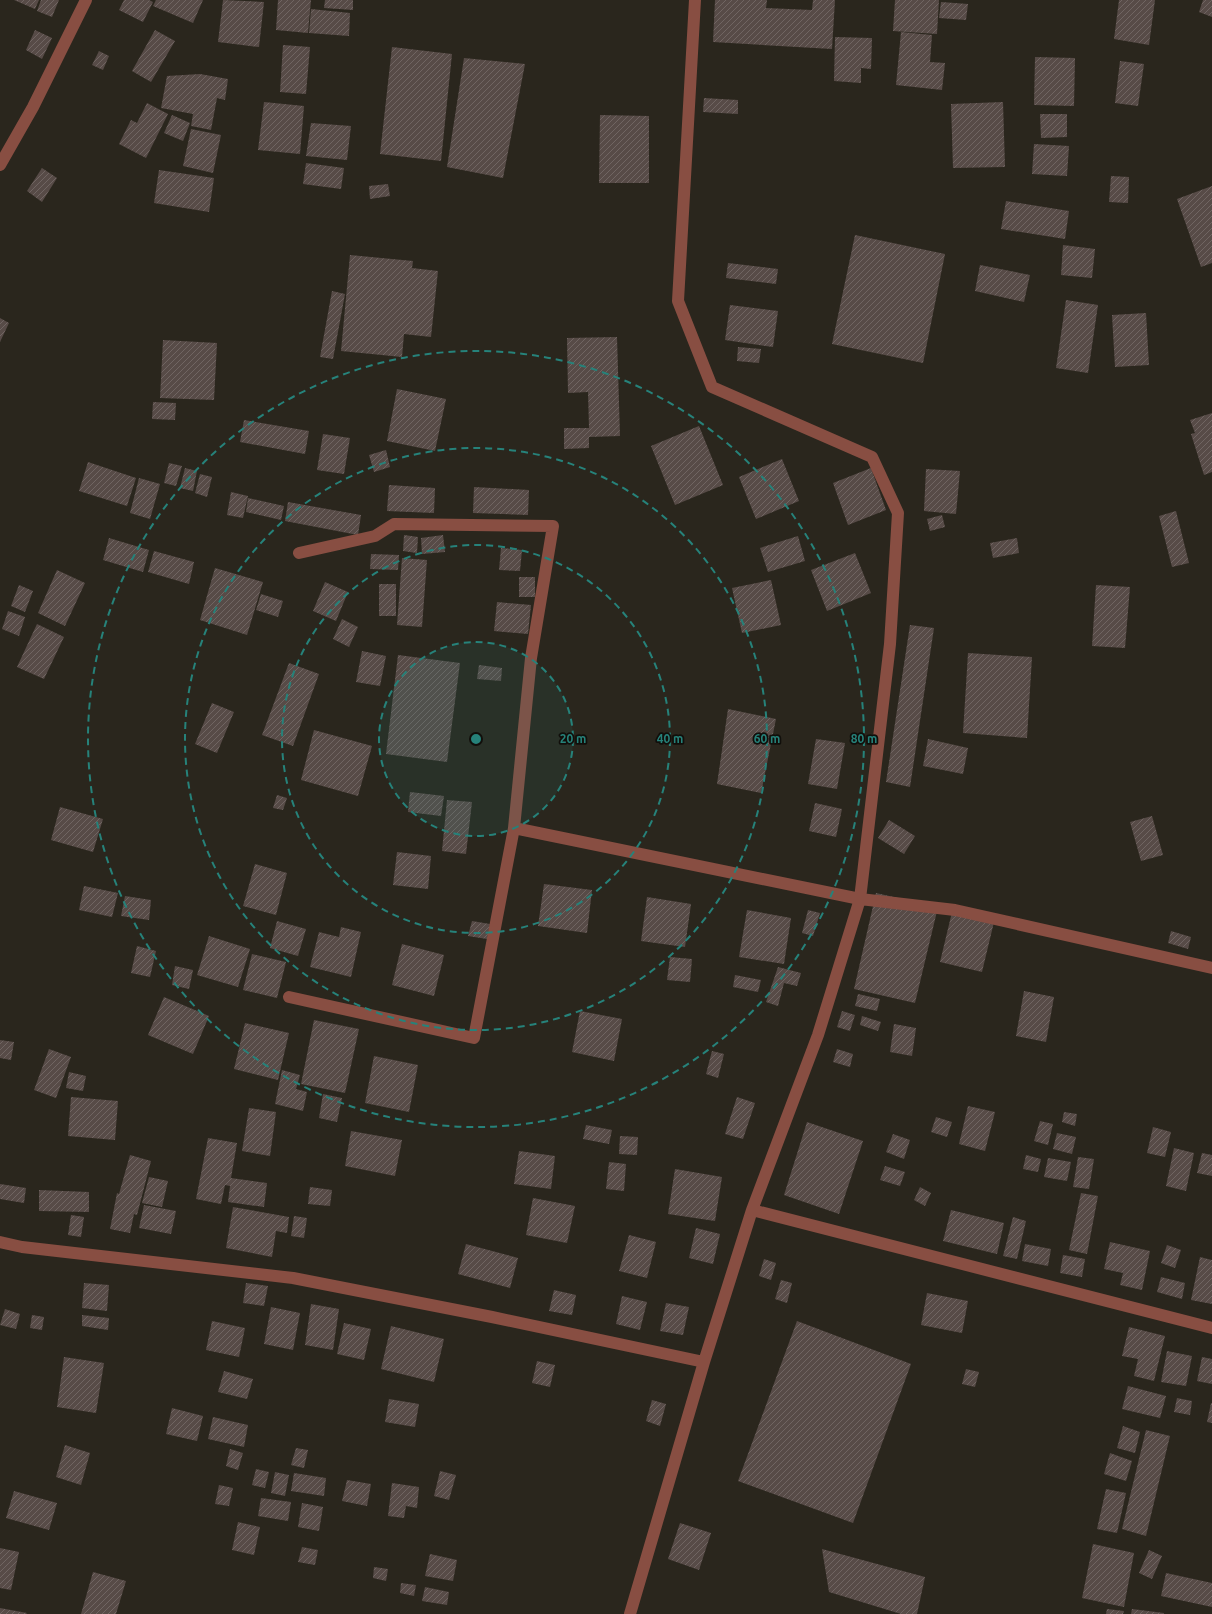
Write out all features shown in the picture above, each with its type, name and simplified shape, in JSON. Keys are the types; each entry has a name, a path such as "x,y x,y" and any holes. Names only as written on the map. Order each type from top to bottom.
{"street":[{"path":"0,164 33,108 86,0"},
{"path":"633,1614 704,1362 752,1210 818,1035 860,899 890,644 898,513 872,457 712,387 678,301 695,0"},
{"path":"289,997 474,1038 514,828 531,658 553,526 394,524 375,536 299,554"},
{"path":"514,828 860,899 955,910 1212,968"},
{"path":"752,1210 1212,1328"},
{"path":"0,1242 22,1247 293,1278 492,1317 704,1362"}],"building":[{"path":"14,0 39,0 35,9"},
{"path":"41,0 59,0 52,17 37,11"},
{"path":"124,0 149,0 153,2 143,22 119,10"},
{"path":"156,0 203,0 193,23 153,6"},
{"path":"223,0 264,2 259,47 218,42"},
{"path":"278,0 311,0 308,33 276,30"},
{"path":"325,0 353,0 353,10 324,8"},
{"path":"715,0 767,0 766,8 812,10 813,0 835,0 832,49 713,42"},
{"path":"895,0 939,0 937,34 893,31"},
{"path":"1119,0 1155,0 1149,45 1114,39"},
{"path":"1203,0 1212,0 1212,17 1199,12"},
{"path":"941,2 968,4 966,20 939,18"},
{"path":"311,9 350,13 349,36 309,33"},
{"path":"35,30 52,38 42,59 26,50"},
{"path":"155,30 175,41 151,82 132,71"},
{"path":"901,32 932,35 930,62 945,63 942,90 896,85"},
{"path":"835,37 872,38 871,69 861,68 861,83 834,81"},
{"path":"283,45 310,47 306,94 280,92"},
{"path":"392,47 452,54 441,161 380,154"},
{"path":"99,51 109,56 103,70 92,65"},
{"path":"1035,57 1075,58 1074,106 1034,105"},
{"path":"464,58 525,64 503,178 447,167"},
{"path":"1120,61 1144,64 1138,106 1115,103"},
{"path":"200,74 228,79 225,100 217,98 211,130 191,126 193,114 161,108 167,76"},
{"path":"704,98 738,100 738,114 703,112"},
{"path":"264,102 304,106 300,154 258,150"},
{"path":"1003,102 1005,167 953,168 951,104"},
{"path":"147,103 168,114 146,158 119,144 131,120 137,123"},
{"path":"1040,114 1067,114 1067,137 1041,138"},
{"path":"172,115 190,123 183,141 164,133"},
{"path":"600,115 649,116 649,183 599,183"},
{"path":"311,123 351,126 347,160 306,156"},
{"path":"191,129 221,135 213,173 183,166"},
{"path":"1034,144 1069,146 1067,176 1032,174"},
{"path":"306,163 344,168 341,189 303,184"},
{"path":"42,168 57,178 42,202 27,191"},
{"path":"159,170 214,178 209,212 154,203"},
{"path":"1111,176 1129,177 1128,203 1109,202"},
{"path":"388,184 390,196 370,199 369,186"},
{"path":"1212,186 1212,263 1201,267 1177,199"},
{"path":"1006,201 1069,211 1065,239 1001,229"},
{"path":"855,235 945,254 923,363 832,344"},
{"path":"1063,245 1095,249 1092,278 1061,275"},
{"path":"350,255 413,261 412,268 438,271 431,337 404,334 402,357 341,351"},
{"path":"728,263 778,269 776,284 726,278"},
{"path":"980,265 1030,275 1024,302 975,291"},
{"path":"332,291 345,294 333,359 320,357"},
{"path":"1066,300 1098,305 1088,373 1056,368"},
{"path":"730,305 778,311 773,347 725,340"},
{"path":"1146,313 1149,365 1115,367 1112,315"},
{"path":"0,318 9,323 0,342"},
{"path":"617,337 620,436 589,437 589,448 564,449 564,428 589,428 588,392 568,393 567,338"},
{"path":"163,340 217,343 214,400 160,398"},
{"path":"738,347 761,349 759,363 737,361"},
{"path":"397,389 446,399 435,451 387,441"},
{"path":"153,402 176,403 175,420 152,419"},
{"path":"1212,413 1212,472 1204,475 1191,434 1195,433 1190,420"},
{"path":"244,420 309,431 305,454 240,442"},
{"path":"699,426 723,485 675,505 651,446"},
{"path":"323,434 350,438 344,474 317,470"},
{"path":"386,450 390,467 374,472 369,455"},
{"path":"782,459 799,501 756,519 739,477"},
{"path":"88,462 136,478 127,506 79,491"},
{"path":"169,463 182,466 176,486 164,483"},
{"path":"185,468 197,471 193,491 180,488"},
{"path":"871,468 886,510 848,525 833,483"},
{"path":"926,469 960,471 956,514 924,511"},
{"path":"200,474 212,477 207,497 195,493"},
{"path":"139,478 160,484 150,519 130,513"},
{"path":"389,485 435,488 434,513 387,511"},
{"path":"474,487 529,490 528,515 473,513"},
{"path":"231,492 248,496 243,518 227,515"},
{"path":"248,498 284,506 281,520 246,512"},
{"path":"288,502 361,515 358,535 285,521"},
{"path":"1176,511 1189,563 1172,567 1159,516"},
{"path":"942,515 945,527 930,531 927,519"},
{"path":"404,535 418,537 417,553 403,551"},
{"path":"443,535 445,552 422,554 421,538"},
{"path":"798,536 805,561 768,572 760,548"},
{"path":"109,538 149,550 143,572 103,560"},
{"path":"1017,538 1019,553 993,558 990,543"},
{"path":"501,548 522,550 520,571 499,570"},
{"path":"154,551 194,562 189,584 148,572"},
{"path":"855,553 871,593 827,611 811,570"},
{"path":"371,554 399,555 398,570 370,569"},
{"path":"402,558 427,560 422,627 397,625"},
{"path":"215,568 263,582 247,635 200,620"},
{"path":"57,570 85,583 65,626 38,613"},
{"path":"519,577 535,577 535,597 519,597"},
{"path":"771,580 781,625 742,633 732,588"},
{"path":"325,582 348,592 336,621 313,611"},
{"path":"379,584 396,584 396,616 379,616"},
{"path":"19,585 33,591 25,612 11,606"},
{"path":"1096,585 1130,587 1125,648 1092,646"},
{"path":"261,594 283,601 278,617 256,610"},
{"path":"497,602 531,605 528,634 494,631"},
{"path":"8,611 25,617 19,636 2,629"},
{"path":"342,619 358,627 349,647 333,639"},
{"path":"37,624 64,637 44,679 17,667"},
{"path":"910,625 934,628 910,787 886,782"},
{"path":"362,651 386,656 380,686 356,682"},
{"path":"968,653 1032,657 1027,738 963,733"},
{"path":"398,655 460,663 447,762 386,754"},
{"path":"289,663 319,674 293,746 262,735"},
{"path":"479,665 502,668 501,681 477,679"},
{"path":"212,703 234,712 217,753 195,744"},
{"path":"728,709 776,719 761,793 717,784"},
{"path":"314,730 372,746 358,796 301,780"},
{"path":"816,739 845,743 837,789 808,784"},
{"path":"928,739 968,748 963,774 923,766"},
{"path":"410,792 444,796 441,816 408,812"},
{"path":"277,795 287,798 283,810 273,808"},
{"path":"447,800 472,802 466,854 442,851"},
{"path":"815,803 842,809 836,837 809,831"},
{"path":"60,807 103,819 93,852 51,840"},
{"path":"1152,816 1163,855 1141,861 1130,822"},
{"path":"889,820 915,836 904,854 878,838"},
{"path":"397,852 431,856 428,889 393,885"},
{"path":"255,864 287,873 276,915 243,906"},
{"path":"544,884 592,890 587,933 538,926"},
{"path":"84,886 118,893 112,917 79,910"},
{"path":"876,893 938,907 915,1003 854,989"},
{"path":"125,896 151,900 149,920 121,916"},
{"path":"647,897 691,904 685,947 641,941"},
{"path":"747,910 791,918 784,964 739,957"},
{"path":"808,910 820,913 813,936 802,933"},
{"path":"952,912 994,922 982,972 940,962"},
{"path":"277,921 306,929 298,956 270,948"},
{"path":"472,921 490,924 487,939 468,936"},
{"path":"341,927 361,932 351,977 310,967 319,932 339,937"},
{"path":"1171,931 1191,937 1188,949 1168,943"},
{"path":"209,936 250,949 238,987 197,975"},
{"path":"402,944 444,955 434,996 392,985"},
{"path":"137,946 156,951 150,977 131,973"},
{"path":"252,954 286,962 277,998 243,990"},
{"path":"670,957 692,959 690,982 667,980"},
{"path":"175,966 193,970 189,989 172,985"},
{"path":"778,967 801,973 797,986 784,983 778,1006 766,1002"},
{"path":"735,975 761,980 758,992 733,987"},
{"path":"1024,991 1054,997 1046,1042 1016,1036"},
{"path":"858,994 880,999 877,1011 855,1006"},
{"path":"164,997 209,1016 193,1054 148,1035"},
{"path":"580,1011 622,1019 614,1061 572,1052"},
{"path":"842,1011 855,1015 850,1031 837,1027"},
{"path":"862,1016 881,1022 878,1031 860,1025"},
{"path":"314,1020 359,1029 345,1093 301,1084"},
{"path":"245,1023 289,1033 278,1080 234,1069"},
{"path":"894,1024 916,1028 912,1056 890,1052"},
{"path":"0,1040 14,1042 11,1060 0,1058"},
{"path":"49,1049 71,1057 56,1098 34,1090"},
{"path":"837,1049 853,1054 850,1067 833,1062"},
{"path":"712,1051 724,1054 718,1078 706,1074"},
{"path":"374,1056 418,1065 409,1112 365,1103"},
{"path":"282,1070 300,1075 296,1089 307,1092 303,1111 275,1104"},
{"path":"69,1072 86,1076 83,1091 66,1088"},
{"path":"323,1094 342,1098 337,1122 319,1118"},
{"path":"71,1097 118,1101 115,1140 68,1136"},
{"path":"737,1097 755,1103 743,1139 725,1134"},
{"path":"968,1106 995,1112 985,1151 959,1144"},
{"path":"249,1108 276,1112 270,1156 242,1151"},
{"path":"1064,1112 1077,1114 1075,1126 1062,1122"},
{"path":"936,1117 952,1122 947,1137 931,1132"},
{"path":"1040,1121 1053,1124 1048,1145 1034,1141"},
{"path":"807,1122 863,1141 839,1214 784,1195"},
{"path":"586,1125 612,1130 609,1144 583,1139"},
{"path":"1153,1127 1171,1132 1165,1157 1147,1153"},
{"path":"351,1131 402,1140 395,1176 345,1166"},
{"path":"1057,1133 1076,1137 1072,1154 1053,1149"},
{"path":"893,1134 910,1140 904,1159 886,1152"},
{"path":"620,1136 638,1137 637,1155 619,1154"},
{"path":"208,1138 237,1143 231,1178 267,1183 264,1207 228,1202 230,1186 225,1185 221,1204 196,1199"},
{"path":"1174,1148 1194,1153 1186,1191 1166,1186"},
{"path":"519,1151 555,1156 551,1189 514,1184"},
{"path":"1202,1153 1212,1155 1212,1176 1197,1173"},
{"path":"130,1155 151,1161 137,1215 134,1214 130,1233 110,1229 117,1193 119,1194"},
{"path":"1026,1155 1041,1159 1038,1172 1023,1169"},
{"path":"1078,1157 1094,1159 1089,1189 1073,1187"},
{"path":"1048,1158 1071,1162 1067,1181 1044,1177"},
{"path":"609,1162 626,1164 624,1191 606,1189"},
{"path":"885,1166 905,1172 900,1186 880,1180"},
{"path":"675,1169 722,1177 715,1221 668,1214"},
{"path":"149,1177 168,1181 162,1207 142,1203"},
{"path":"0,1184 26,1188 24,1203 0,1199"},
{"path":"310,1187 332,1190 330,1206 308,1204"},
{"path":"920,1187 931,1193 925,1206 914,1200"},
{"path":"39,1190 89,1192 89,1212 39,1211"},
{"path":"1081,1193 1098,1196 1087,1254 1069,1250"},
{"path":"533,1198 575,1206 567,1243 526,1235"},
{"path":"144,1205 176,1211 171,1234 139,1228"},
{"path":"233,1207 289,1217 287,1233 276,1231 272,1257 226,1248"},
{"path":"951,1210 1004,1223 997,1254 943,1241"},
{"path":"71,1215 84,1217 81,1237 68,1235"},
{"path":"294,1216 307,1218 304,1238 291,1236"},
{"path":"1013,1217 1026,1221 1017,1259 1003,1256"},
{"path":"696,1228 720,1234 713,1264 689,1258"},
{"path":"629,1235 656,1242 647,1278 619,1271"},
{"path":"1110,1242 1150,1251 1142,1290 1120,1285 1123,1273 1104,1269"},
{"path":"466,1244 518,1258 510,1288 458,1274"},
{"path":"1025,1244 1051,1249 1048,1266 1022,1261"},
{"path":"1167,1245 1181,1250 1175,1268 1161,1263"},
{"path":"1063,1255 1085,1259 1082,1277 1060,1273"},
{"path":"1200,1257 1212,1260 1212,1304 1191,1300"},
{"path":"764,1259 776,1263 771,1280 759,1276"},
{"path":"1161,1277 1185,1283 1182,1299 1157,1292"},
{"path":"781,1280 792,1283 787,1303 775,1299"},
{"path":"84,1283 109,1285 107,1311 82,1308"},
{"path":"246,1283 268,1286 264,1306 243,1303"},
{"path":"554,1290 576,1295 572,1315 549,1311"},
{"path":"927,1293 968,1301 962,1333 921,1325"},
{"path":"622,1296 647,1302 640,1330 616,1324"},
{"path":"666,1303 689,1307 683,1335 660,1331"},
{"path":"311,1304 339,1309 333,1350 305,1345"},
{"path":"271,1307 300,1313 293,1350 264,1344"},
{"path":"5,1309 20,1314 16,1329 0,1325"},
{"path":"32,1315 44,1317 42,1330 30,1328"},
{"path":"82,1315 109,1318 108,1330 82,1326"},
{"path":"212,1321 245,1328 239,1357 206,1350"},
{"path":"797,1321 911,1364 853,1523 738,1481"},
{"path":"344,1323 371,1329 364,1360 337,1354"},
{"path":"391,1326 444,1339 434,1382 381,1369"},
{"path":"1129,1327 1165,1336 1154,1381 1134,1376 1138,1359 1122,1356"},
{"path":"1167,1351 1192,1356 1186,1386 1161,1382"},
{"path":"64,1357 104,1363 96,1413 57,1407"},
{"path":"1202,1357 1212,1359 1212,1384 1197,1381"},
{"path":"537,1361 555,1365 550,1387 532,1383"},
{"path":"966,1369 979,1372 975,1387 962,1384"},
{"path":"224,1371 253,1379 247,1399 218,1392"},
{"path":"1128,1386 1166,1396 1160,1418 1122,1409"},
{"path":"1177,1398 1192,1401 1190,1415 1174,1412"},
{"path":"389,1399 419,1404 415,1427 385,1422"},
{"path":"652,1400 666,1404 660,1426 646,1421"},
{"path":"1212,1403 1212,1423 1207,1422"},
{"path":"172,1408 203,1416 197,1441 166,1434"},
{"path":"213,1417 248,1425 244,1447 208,1439"},
{"path":"1123,1426 1140,1432 1135,1453 1117,1448"},
{"path":"1146,1430 1170,1436 1146,1536 1122,1529"},
{"path":"65,1445 90,1453 81,1485 56,1477"},
{"path":"296,1448 308,1450 304,1468 291,1465"},
{"path":"230,1449 243,1453 238,1470 226,1466"},
{"path":"1110,1453 1132,1461 1126,1481 1104,1474"},
{"path":"256,1469 269,1472 265,1488 252,1485"},
{"path":"440,1471 456,1475 449,1500 434,1496"},
{"path":"275,1472 289,1475 285,1496 271,1493"},
{"path":"294,1473 326,1478 324,1496 291,1491"},
{"path":"347,1480 371,1484 367,1506 342,1501"},
{"path":"392,1483 419,1487 417,1508 406,1506 404,1518 388,1516"},
{"path":"219,1485 233,1488 229,1506 215,1504"},
{"path":"1106,1489 1126,1493 1117,1533 1097,1529"},
{"path":"14,1491 57,1503 49,1530 6,1518"},
{"path":"261,1498 291,1502 288,1521 258,1516"},
{"path":"302,1503 323,1507 319,1531 298,1527"},
{"path":"238,1522 260,1527 254,1555 232,1550"},
{"path":"680,1523 711,1533 699,1570 668,1559"},
{"path":"1093,1544 1134,1553 1124,1607 1082,1598"},
{"path":"302,1547 318,1550 315,1565 298,1562"},
{"path":"0,1548 19,1552 11,1590 0,1588"},
{"path":"822,1549 925,1577 917,1614 901,1614 829,1592"},
{"path":"1149,1550 1162,1556 1152,1579 1139,1573"},
{"path":"430,1554 457,1560 453,1581 425,1576"},
{"path":"374,1567 388,1569 386,1581 373,1578"},
{"path":"93,1572 126,1581 116,1614 81,1614"},
{"path":"1166,1573 1212,1583 1212,1607 1161,1596"},
{"path":"401,1583 416,1585 414,1596 400,1593"},
{"path":"425,1587 449,1592 447,1605 422,1601"},
{"path":"0,1608 27,1613 0,1614"},
{"path":"1107,1609 1124,1611 1123,1614 1106,1614"},
{"path":"1132,1609 1164,1613 1164,1614 1131,1614"}]}
